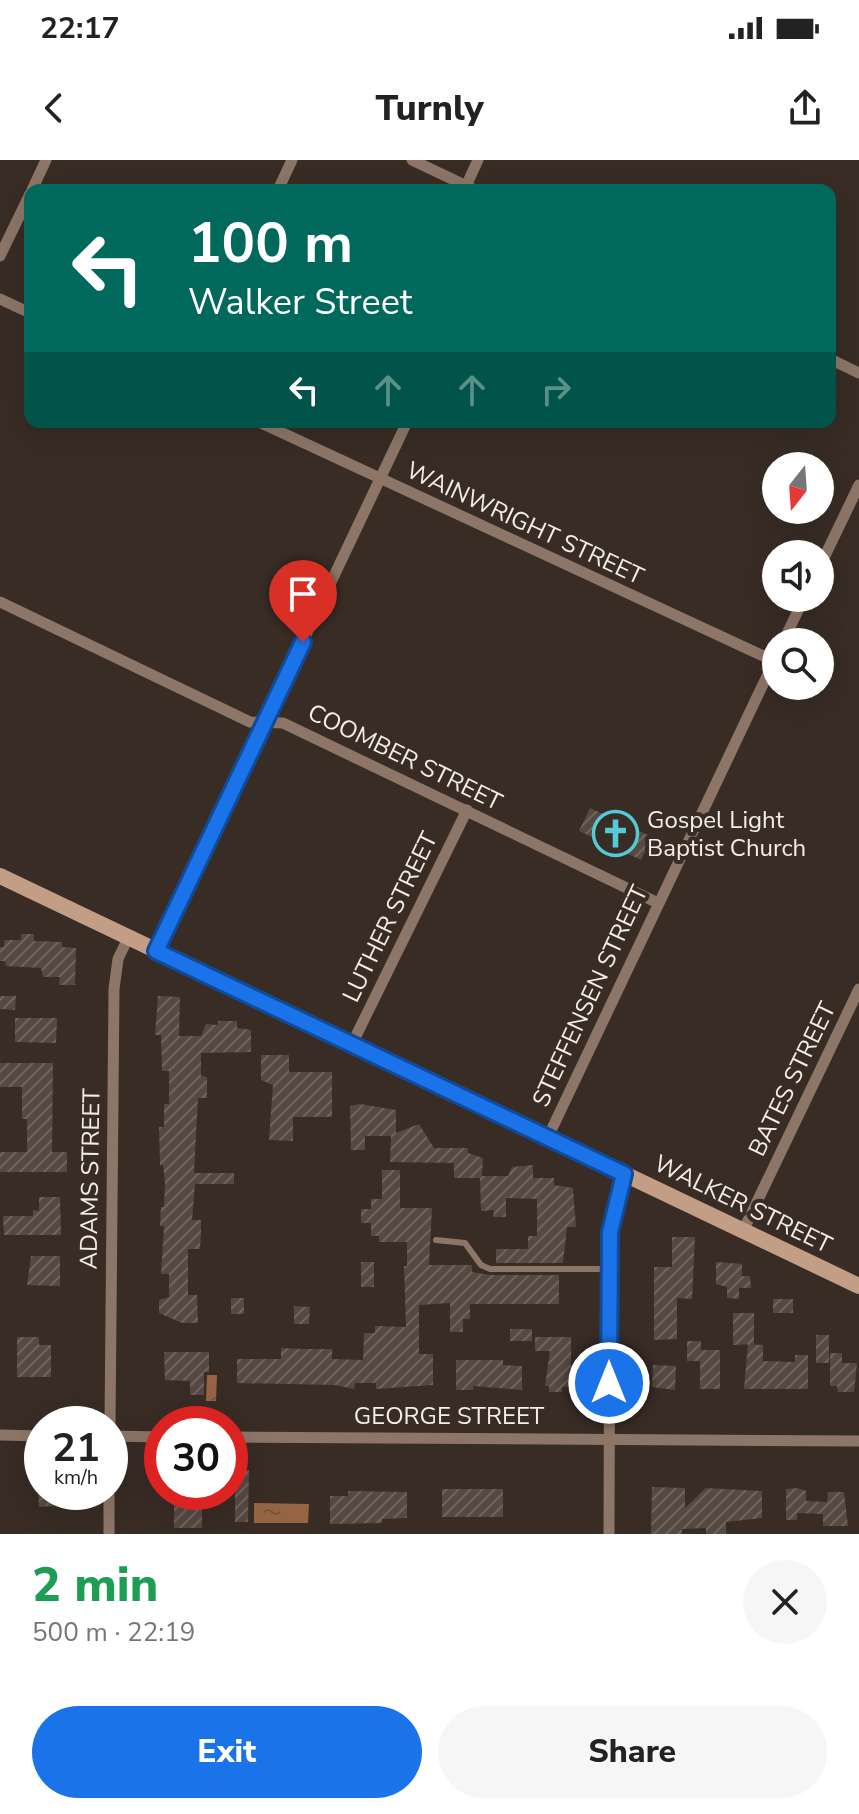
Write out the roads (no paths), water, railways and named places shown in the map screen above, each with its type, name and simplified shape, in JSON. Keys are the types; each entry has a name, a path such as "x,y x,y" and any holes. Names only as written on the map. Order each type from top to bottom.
{"main road":[{"name":"WALKER STREET","path":"0,876 859,1286"}],"street":[{"path":"35,184 46,160"},
{"path":"281,184 292,160"},
{"path":"412,160 462,184"},
{"path":"471,184 478,160"},
{"path":"0,256 24,206"},
{"path":"0,299 24,310"},
{"path":"836,362 859,373"},
{"name":"WAINWRIGHT STREET","path":"271,428 762,653"},
{"path":"156,951 404,428"},
{"path":"833,540 859,485"},
{"name":"COOMBER STREET","path":"0,602 250,722 283,723 658,903"},
{"name":"STEFFENSEN STREET","path":"548,1137 762,686"},
{"name":"LUTHER STREET","path":"352,1044 467,810"},
{"name":"ADAMS STREET","path":"110,1406 114,989 118,959 128,938"},
{"name":"BATES STREET","path":"743,1231 859,989"},
{"path":"609,1534 609,1269 614,1202 624,1174"},
{"path":"0,1435 24,1436"},
{"name":"GEORGE STREET","path":"248,1437 859,1441"},
{"path":"109,1510 109,1534"}],"lane":[{"path":"436,1240 465,1243 481,1265 490,1269 609,1269"}],"water":[{"path":"207,1375 217,1375 216,1401 206,1401"},
{"path":"254,1503 309,1504 308,1523 254,1523"}],"place":[{"name":"Gospel Light Baptist Church","path":"616,834"}]}
